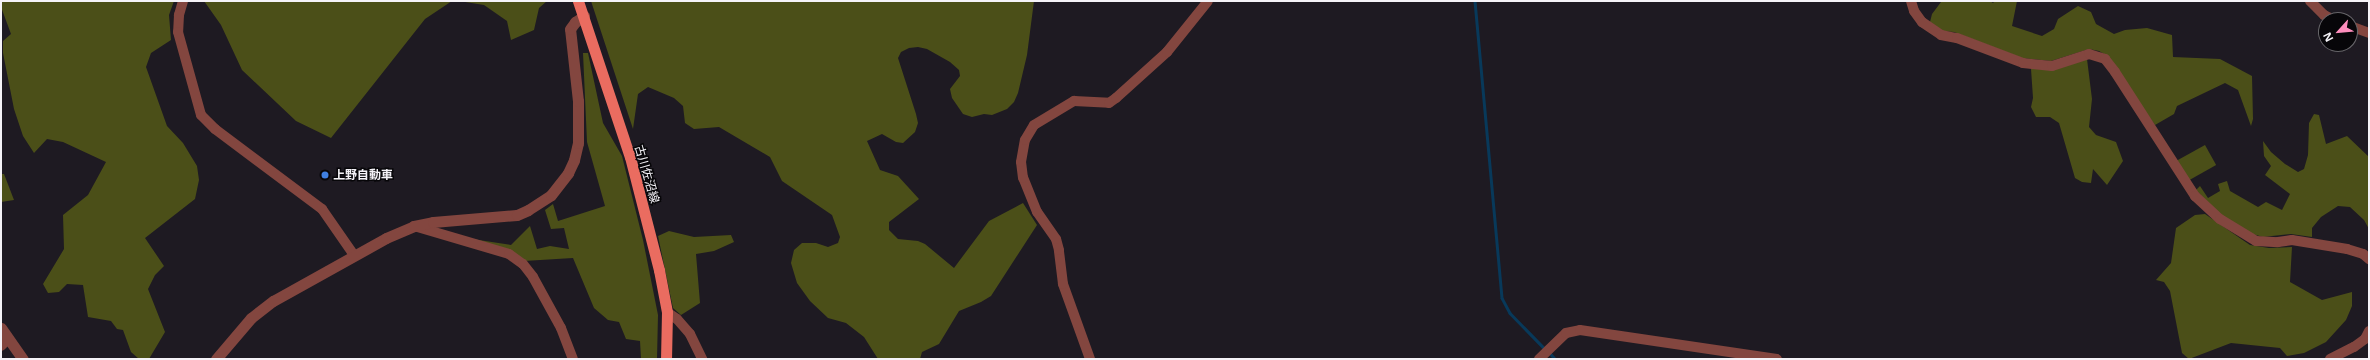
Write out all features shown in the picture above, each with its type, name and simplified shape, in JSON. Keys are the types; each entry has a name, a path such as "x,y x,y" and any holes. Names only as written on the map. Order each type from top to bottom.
{"main road":[{"name":"古川佐沼線","path":"578,1 630,157 659,270 667,312 666,359"}],"street":[{"path":"183,1 179,15 178,32 201,115 215,129 322,209 354,255"},
{"path":"1090,359 1063,284 1059,250 1056,239 1037,212 1023,178 1021,162 1024,140 1034,125 1074,101 1109,102 1116,98 1168,52 1208,1"},
{"path":"1911,1 1914,11 1922,22 1941,35 1957,38 2023,63 2052,66 2089,54 2105,59 2115,72 2195,196 2220,219 2256,241 2292,240 2347,249 2363,254 2369,259"},
{"path":"2310,1 2321,12"},
{"path":"221,356 242,327 261,310 285,294 386,238 414,226 447,220 517,215 541,203 561,184 574,160 579,125 570,29 575,22 584,16"},
{"path":"2358,29 2369,33"},
{"path":"414,226 509,254 523,264 533,277 557,321 573,359"},
{"path":"667,312 677,319 690,334 702,359"},
{"path":"1,328 5,342 23,359"},
{"path":"1545,353 1566,333 1580,330 1776,359"},
{"path":"2330,359 2354,347 2364,339 2369,331"}],"green space":[{"path":"1,1 174,1 169,15 171,40 151,53 146,67 167,126 183,143 197,166 199,180 195,199 145,238 164,266 155,275 148,289 165,332 149,359 139,359 131,352 123,330 117,329 111,321 88,317 83,285 67,284 59,292 48,293 43,284 64,249 63,215 88,195 106,162 63,142 47,139 34,153 23,136 14,109 3,53 3,41 11,34 1,7"},
{"path":"204,1 452,1 425,19 331,138 296,121 242,70 221,25"},
{"path":"459,1 547,1 539,8 534,30 511,40 507,21 484,5"},
{"path":"591,1 1034,1 1027,55 1018,93 1014,102 1007,109 992,115 984,114 972,117 963,114 952,98 950,89 960,76 959,70 950,62 927,49 918,47 909,48 901,52 898,58 916,114 918,123 915,132 903,143 896,142 882,134 867,141 880,170 898,176 919,199 889,222 889,230 898,239 918,241 925,244 954,268 989,221 1023,203 1037,225 991,296 959,311 939,344 922,352 920,359 878,359 864,337 846,323 828,318 810,301 797,283 791,263 794,250 802,243 816,243 828,247 838,243 840,237 832,215 782,181 770,157 719,127 694,129 685,123 683,106 674,98 648,87 638,94 633,129"},
{"path":"1990,1 1993,3 1995,1 2017,1 2012,26 2042,36 2054,29 2058,19 2078,6 2091,12 2096,24 2114,34 2125,30 2147,28 2172,35 2173,57 2220,59 2252,76 2253,119 2251,126 2238,90 2225,83 2177,106 2174,114 2155,125 2106,55 2099,51 2089,49 2051,61 2022,58 1954,32 1943,31 1930,22 1932,14 1941,2"},
{"path":"583,53 588,53 603,123 622,156 643,240 658,315 657,359 641,359 640,341 626,339 619,322 608,320 594,308 573,258 524,261 472,239 511,245 530,226 537,249 550,246 569,249 564,228 551,229 545,210 553,204 558,221 605,206 587,142"},
{"path":"2087,59 2092,99 2089,127 2096,135 2116,142 2123,161 2107,185 2093,169 2091,183 2082,182 2075,178 2059,123 2050,117 2036,117 2031,107 2033,98 2031,69"},
{"path":"2314,114 2319,115 2326,144 2347,136 2369,157 2369,229 2364,220 2350,207 2338,206 2321,217 2312,228 2312,237 2291,234 2263,237 2249,233 2221,215 2196,190 2200,186 2208,198 2220,191 2218,184 2227,181 2230,191 2258,207 2266,202 2282,210 2290,194 2265,175 2271,166 2264,156 2263,141 2271,152 2285,164 2298,172 2304,169 2308,155 2309,123"},
{"path":"2205,145 2216,165 2188,181 2177,161"},
{"path":"1,174 4,174 14,200 1,202"},
{"path":"2205,214 2250,245 2269,248 2292,247 2290,282 2322,300 2352,292 2352,306 2346,320 2326,342 2304,353 2287,356 2280,348 2231,343 2189,359 2182,353 2170,291 2164,282 2156,280 2171,263 2176,228 2195,215"},
{"path":"669,231 694,237 731,235 734,242 714,251 696,254 700,303 681,315 673,308 658,236"}],"waterway":[{"path":"1475,1 1502,298 1510,313 1545,349"},
{"path":"1549,352 1555,359"}],"place":[{"name":"上野自動車","path":"325,175"}]}
